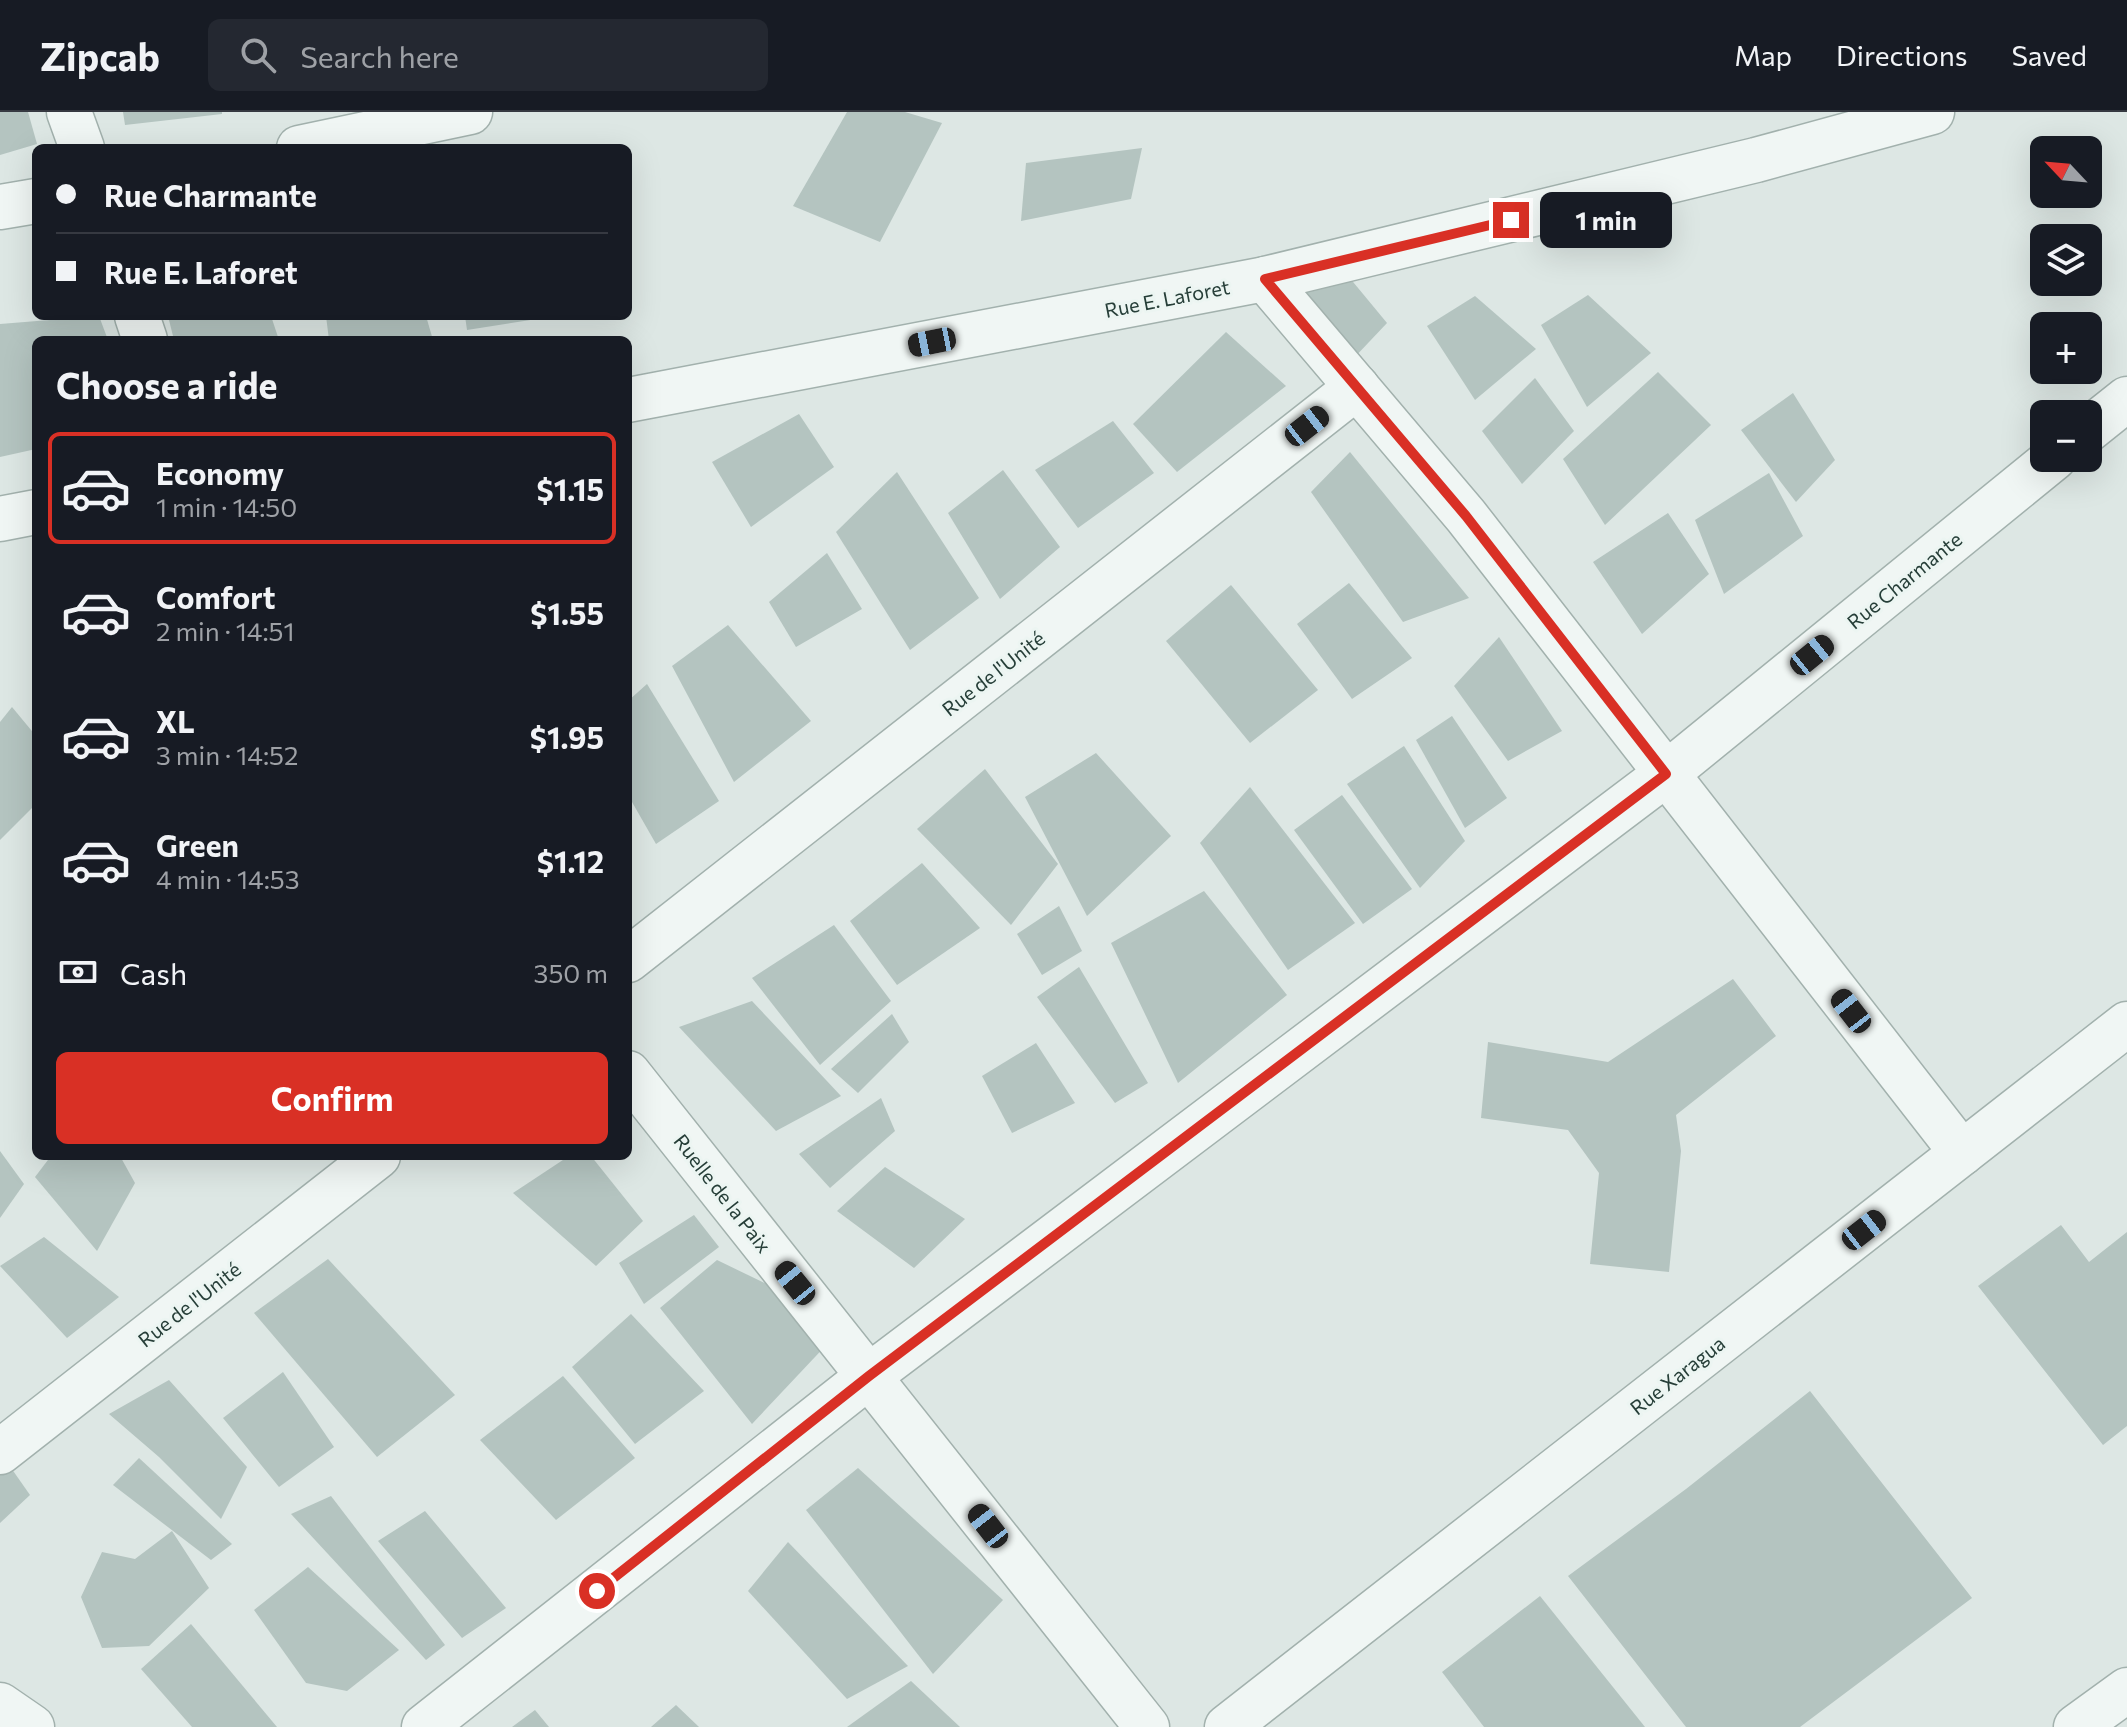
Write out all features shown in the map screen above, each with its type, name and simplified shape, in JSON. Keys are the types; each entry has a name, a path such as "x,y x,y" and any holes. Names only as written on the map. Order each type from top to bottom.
{"street":[{"path":"69,112 81,144"},
{"path":"318,144 470,112"},
{"name":"Rue E. Laforet","path":"632,399 1265,279 1756,160 1932,112"},
{"path":"0,207 32,202"},
{"path":"1265,279 1466,516 1962,1153"},
{"name":"Rue de l'Unité","path":"632,957 1357,387"},
{"path":"2102,419 2127,399"},
{"name":"Rue Charmante","path":"424,1727 869,1376 1666,774 2037,472"},
{"path":"0,519 32,513"},
{"name":"Rue Xaragua","path":"1227,1727 2127,1024"},
{"name":"Ruelle de la Paix","path":"632,1078 1147,1727"},
{"name":"Rue de l'Unité","path":"0,1452 373,1160"},
{"path":"2076,1727 2127,1690"},
{"path":"0,1705 32,1727"}],"building":[{"path":"0,112 28,112 37,144 0,155"},
{"path":"123,112 222,112 222,114 125,125"},
{"path":"847,112 905,112 942,123 880,242 793,206"},
{"path":"1142,148 1131,199 1021,221 1026,163"},
{"path":"1344,271 1387,323 1352,360 1297,292"},
{"path":"1588,295 1651,353 1587,407 1541,325"},
{"path":"1475,296 1536,349 1475,400 1427,326"},
{"path":"100,320 106,336 32,336 32,450 0,457 0,324"},
{"path":"169,320 272,320 278,336 173,336"},
{"path":"326,320 427,320 432,336 328,336"},
{"path":"466,320 530,320 467,330"},
{"path":"1226,332 1286,386 1177,472 1133,424"},
{"path":"1658,372 1711,425 1605,525 1563,459"},
{"path":"1535,378 1574,431 1522,484 1482,431"},
{"path":"1793,393 1835,460 1796,502 1741,430"},
{"path":"799,414 834,467 751,527 712,462"},
{"path":"1113,421 1154,473 1078,528 1035,470"},
{"path":"1350,452 1469,598 1403,622 1311,492"},
{"path":"1003,470 1060,547 1000,599 948,513"},
{"path":"897,472 979,598 910,650 836,532"},
{"path":"1769,473 1803,536 1724,594 1695,520"},
{"path":"1668,513 1709,574 1642,634 1593,562"},
{"path":"827,553 862,609 796,647 769,602"},
{"path":"1349,583 1412,658 1352,699 1297,624"},
{"path":"1231,585 1318,690 1250,743 1166,641"},
{"path":"728,625 811,721 734,782 672,666"},
{"path":"1499,637 1562,731 1508,761 1454,686"},
{"path":"647,684 719,801 656,844 632,802 632,697"},
{"path":"12,707 32,731 32,808 0,840 0,722"},
{"path":"1452,716 1507,798 1465,828 1416,740"},
{"path":"1404,746 1465,841 1420,888 1347,784"},
{"path":"1096,753 1171,836 1087,916 1025,797"},
{"path":"985,769 1058,864 1011,925 917,829"},
{"path":"1250,787 1355,923 1288,970 1200,843"},
{"path":"1342,795 1412,889 1363,924 1294,830"},
{"path":"922,863 980,928 897,985 850,921"},
{"path":"1204,891 1287,995 1178,1083 1111,943"},
{"path":"1059,906 1082,951 1042,975 1017,934"},
{"path":"834,925 891,1001 820,1065 752,978"},
{"path":"1079,967 1148,1083 1115,1103 1037,997"},
{"path":"1733,979 1776,1036 1676,1115 1681,1151 1669,1272 1590,1264 1599,1173 1568,1130 1481,1118 1488,1042 1608,1062"},
{"path":"752,1001 841,1096 776,1131 679,1027"},
{"path":"892,1014 909,1042 858,1093 831,1069"},
{"path":"1036,1043 1075,1103 1012,1133 982,1076"},
{"path":"881,1098 895,1131 830,1188 799,1154"},
{"path":"0,1151 24,1184 0,1218"},
{"path":"48,1160 122,1160 135,1183 97,1251 35,1177"},
{"path":"563,1160 594,1160 643,1221 596,1266 513,1193"},
{"path":"885,1167 965,1219 914,1268 837,1211"},
{"path":"694,1215 719,1247 644,1304 619,1263"},
{"path":"2061,1225 2089,1262 2127,1232 2127,1426 2103,1445 1978,1286"},
{"path":"44,1237 119,1297 67,1338 0,1266"},
{"path":"328,1259 455,1395 377,1457 254,1313"},
{"path":"717,1260 847,1323 752,1424 660,1308"},
{"path":"631,1314 704,1391 635,1444 572,1367"},
{"path":"283,1372 334,1447 279,1487 223,1418"},
{"path":"563,1376 635,1458 556,1520 480,1440"},
{"path":"169,1380 247,1467 221,1519 159,1457 109,1414"},
{"path":"1810,1391 1972,1598 1800,1727 1686,1727 1568,1576 1686,1489"},
{"path":"139,1458 232,1544 211,1560 113,1485"},
{"path":"9,1465 30,1495 0,1523 0,1473"},
{"path":"858,1468 1003,1600 933,1674 806,1510"},
{"path":"331,1496 445,1645 426,1660 291,1514"},
{"path":"425,1511 506,1608 462,1638 378,1541"},
{"path":"172,1531 209,1588 149,1646 102,1648 81,1597 102,1552 135,1559"},
{"path":"788,1542 908,1666 847,1699 748,1591"},
{"path":"308,1567 399,1650 347,1691 306,1683 254,1610"},
{"path":"1540,1596 1645,1727 1484,1727 1442,1672"},
{"path":"191,1624 277,1727 192,1727 141,1669"},
{"path":"911,1681 960,1727 847,1727"},
{"path":"676,1705 699,1727 651,1727"},
{"path":"535,1710 549,1727 512,1727"}],"route":[{"path":"597,1591 869,1376 1666,774 1466,516 1265,279 1511,220"}]}
